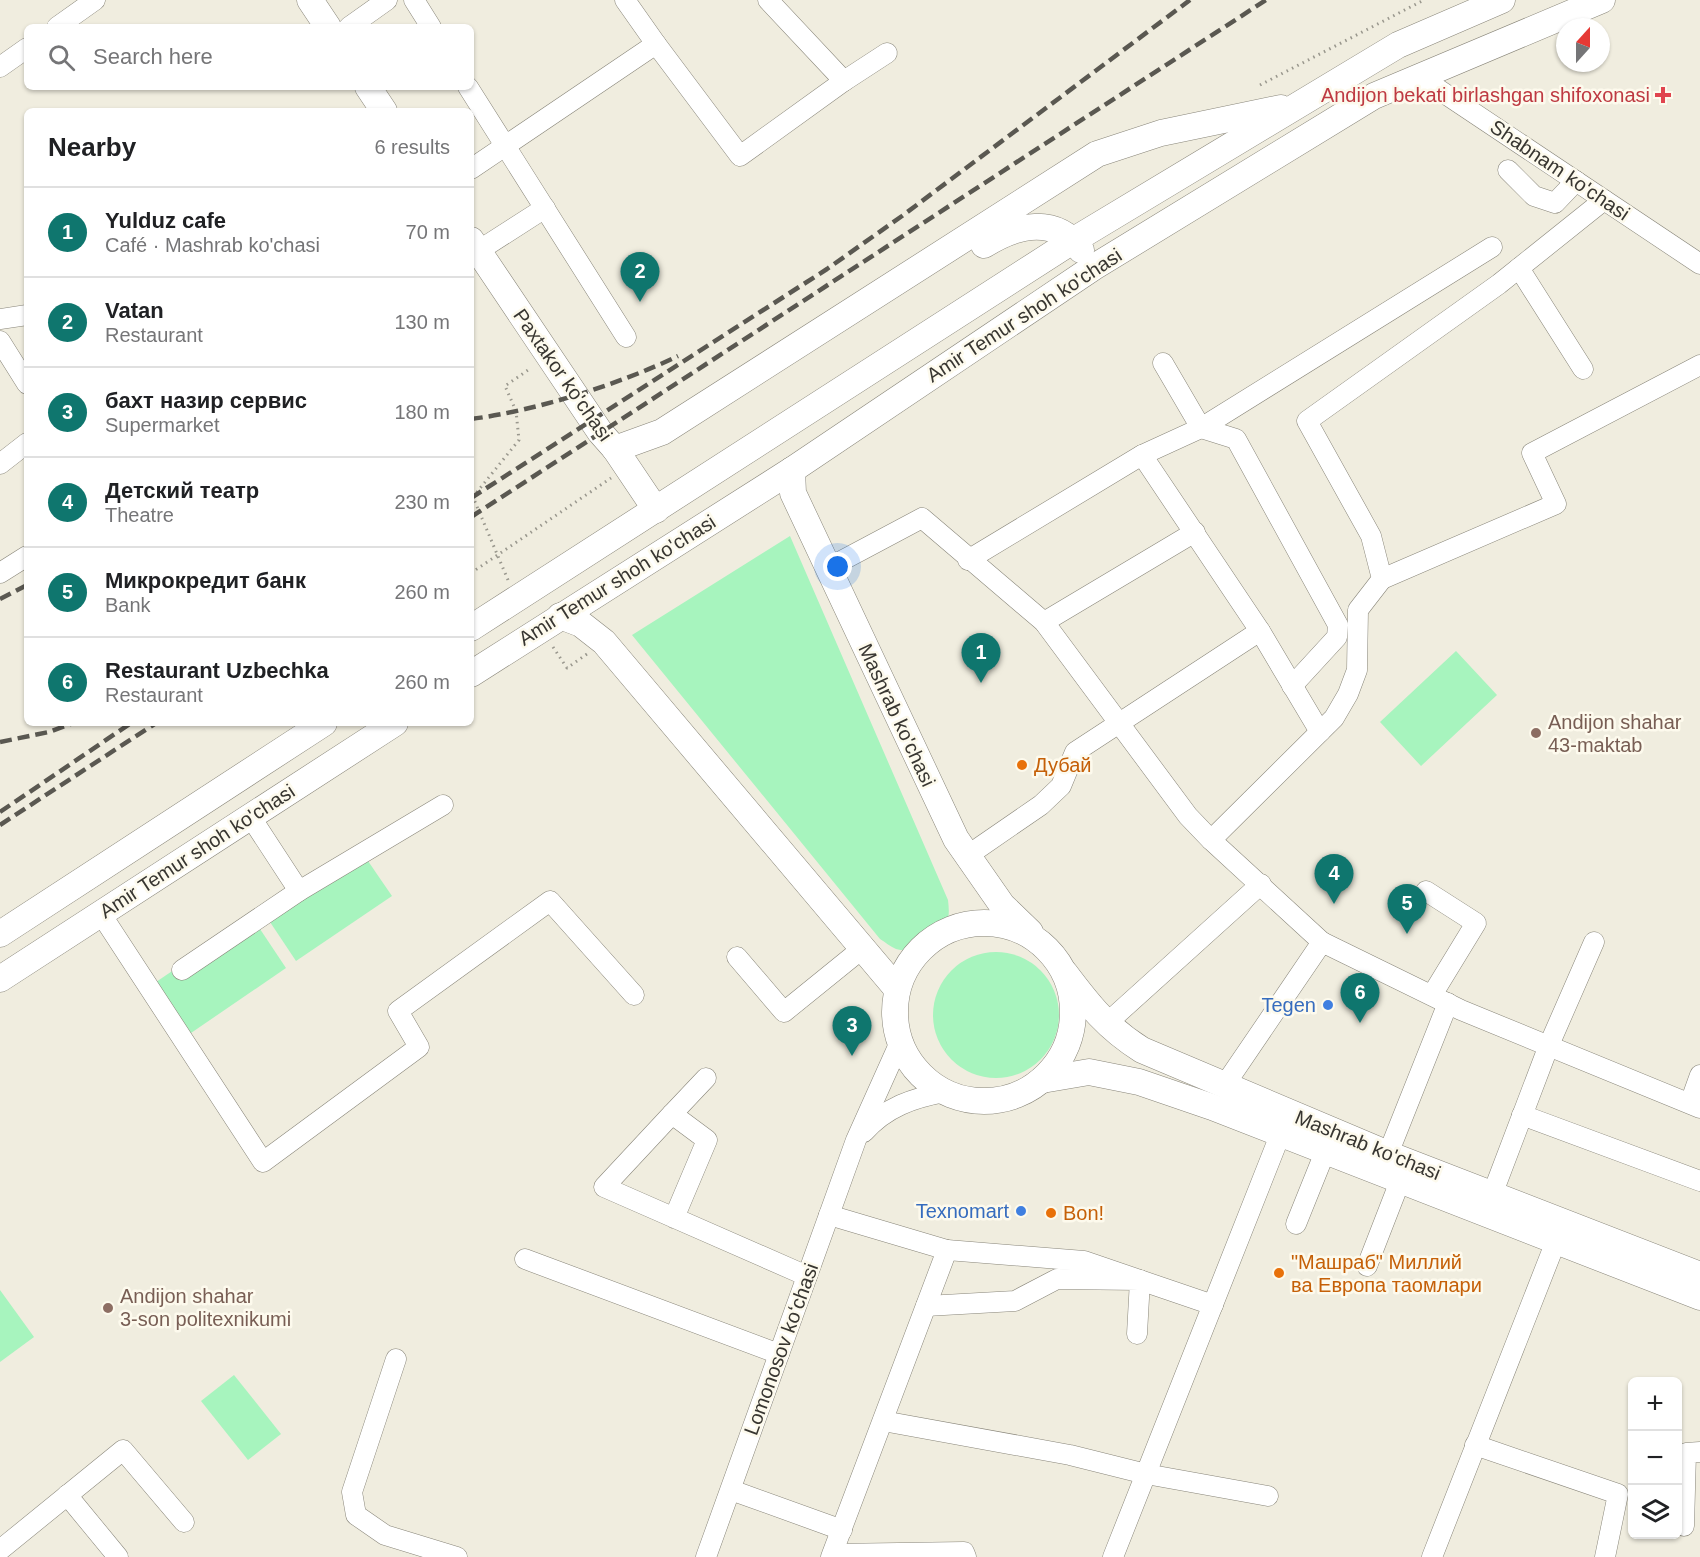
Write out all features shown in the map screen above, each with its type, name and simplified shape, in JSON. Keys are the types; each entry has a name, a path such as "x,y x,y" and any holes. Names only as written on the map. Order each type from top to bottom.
{"main road":[{"path":"310,0 326,24"},
{"name":"Amir Temur shoh ko'chasi","path":"474,626 1074,240 1297,104 1398,45 1502,0"},
{"name":"Amir Temur shoh ko'chasi","path":"474,672 792,470 1094,267 1374,96 1602,0"},
{"path":"370,90 382,108"},
{"path":"621,458 1097,154 1161,133 1297,104"},
{"path":"621,458 657,451 1005,231 1031,225 1050,227 1074,240 1094,267"},
{"name":"Paxtakor ko'chasi","path":"475,246 600,432 621,458 656,510"},
{"name":"Mashrab ko'chasi","path":"792,470 793,493 940,808 967,856 1002,905 1053,955 1106,1024 1142,1050 1224,1086 1388,1154 1700,1275"},
{"path":"550,622 581,624 604,642 897,989"},
{"name":"Amir Temur shoh ko'chasi","path":"0,934 319,726"},
{"name":"Amir Temur shoh ko'chasi","path":"0,979 390,726"},
{"name":"Mashrab ko'chasi","path":"1038,940 1012,927 984,922 955,927 929,941 909,962 897,989 894,1016 900,1042 910,1062 926,1079 945,1092 970,1100 996,1100 1020,1094 1042,1080 1061,1058 1072,1030 1073,1001 1065,973"},
{"name":"Mashrab ko'chasi","path":"1042,1080 1089,1072 1139,1082 1280,1134 1700,1297"}],"street":[{"path":"61,24 95,0"},
{"path":"353,24 387,0"},
{"path":"414,0 429,24"},
{"path":"625,0 740,156 887,53"},
{"path":"768,0 844,81"},
{"path":"474,167 507,148 656,44"},
{"path":"0,67 24,50"},
{"name":"Shabnam ko'chasi","path":"1420,77 1700,264"},
{"path":"470,90 626,337"},
{"path":"1508,170 1534,196 1555,203 1576,181"},
{"path":"1382,579 1371,536 1308,421 1519,268 1604,200"},
{"path":"475,246 545,208"},
{"path":"968,560 1142,455 1201,428 1492,247"},
{"path":"1519,268 1583,369"},
{"path":"0,319 24,315"},
{"path":"0,341 24,379"},
{"path":"1163,363 1201,428 1236,439 1338,625 1337,637 1292,686"},
{"path":"1210,840 1334,718 1348,694 1356,670 1358,609 1382,579 1556,504 1532,453 1700,365"},
{"path":"0,464 24,445"},
{"path":"1142,455 1260,631 1320,732"},
{"path":"828,568 922,518 968,560 1044,622 1188,816 1210,840 1261,884 1322,942 1440,999 1695,1106 1700,1075"},
{"path":"1044,622 1194,532"},
{"path":"0,573 24,558"},
{"path":"967,856 1041,805 1061,786 1075,752 1260,631"},
{"path":"182,970 299,891 443,805"},
{"path":"250,816 299,891"},
{"path":"1106,1024 1261,884"},
{"path":"1388,1154 1440,999 1476,923 1426,891"},
{"path":"101,914 263,1162 419,1047 398,1011 550,901 634,995"},
{"path":"1224,1086 1322,942"},
{"path":"1492,1195 1549,1046 1594,942"},
{"path":"737,957 784,1012 863,948"},
{"name":"Lomonosov koʻchasi","path":"706,1557 856,1140 900,1042"},
{"path":"706,1078 604,1187 807,1276"},
{"path":"856,1140 876,1117 917,1097 945,1092"},
{"path":"672,1114 707,1140 674,1218"},
{"path":"1522,1115 1700,1181"},
{"path":"1113,1557 1280,1134"},
{"path":"1296,1224 1325,1152"},
{"path":"1367,1266 1400,1181"},
{"path":"829,1215 947,1250 1084,1261 1213,1305"},
{"path":"1432,1557 1556,1241"},
{"path":"947,1250 832,1555 964,1552 966,1557"},
{"path":"525,1259 780,1354"},
{"path":"926,1306 1015,1300 1057,1279 1140,1280"},
{"path":"1137,1334 1140,1280"},
{"path":"396,1359 352,1492 356,1515 385,1534 457,1557"},
{"path":"883,1421 1070,1455 1146,1474 1268,1496"},
{"path":"1475,1445 1625,1497 1605,1557"},
{"path":"0,1550 123,1450 184,1522"},
{"path":"1687,1527 1686,1454 1700,1452"},
{"path":"731,1490 842,1530"},
{"path":"67,1496 118,1557"}],"path":[{"path":"1260,85 1424,0"},
{"path":"474,496 519,440 516,411 505,386 550,356"},
{"path":"474,571 498,556 621,458"},
{"path":"474,499 516,598"},
{"path":"550,622 567,668 604,642"}],"green space":[{"path":"790,536 948,900 947,924 937,938 924,946 910,950 896,949 880,939 632,635"},
{"path":"1456,651 1497,695 1421,766 1380,722"},
{"path":"357,845 392,896 296,961 262,910"},
{"path":"252,917 286,968 191,1033 156,982"},
{"path":"996,952 1020,957 1040,971 1054,991 1059,1015 1054,1039 1040,1059 1020,1073 996,1078 972,1073 952,1059 938,1039 933,1015 938,991 952,971 972,957"},
{"path":"0,1290 34,1337 0,1362"},
{"path":"234,1375 281,1434 248,1460 201,1401"}],"railway":[{"path":"474,496 827,269 902,216 1190,0"},
{"path":"474,515 1266,0"},
{"path":"474,419 522,410 577,395 630,377 678,356"},
{"path":"0,599 24,587"},
{"path":"0,742 49,732 65,726"},
{"path":"0,812 127,726"},
{"path":"0,825 151,726"}],"place":[{"name":"Аndijon bekati birlashgan shifoxonasi","path":"1663,95"},
{"name":"Vatan","path":"640,302"},
{"name":"Yulduz cafe","path":"981,683"},
{"name":"Andijon shahar 43-maktab","path":"1536,733"},
{"name":"Дубай","path":"1022,765"},
{"name":"Детский театр","path":"1334,904"},
{"name":"Микрокредит банк","path":"1407,934"},
{"name":"Tegen","path":"1328,1005"},
{"name":"Restaurant Uzbechka","path":"1360,1023"},
{"name":"бахт назир сервис","path":"852,1056"},
{"name":"Texnomart","path":"1021,1211"},
{"name":"Bon!","path":"1051,1213"},
{"name":"\"Машраб\" Миллий ва Европа таомлари","path":"1279,1273"},
{"name":"Andijon shahar 3-son politexnikumi","path":"108,1308"}]}
